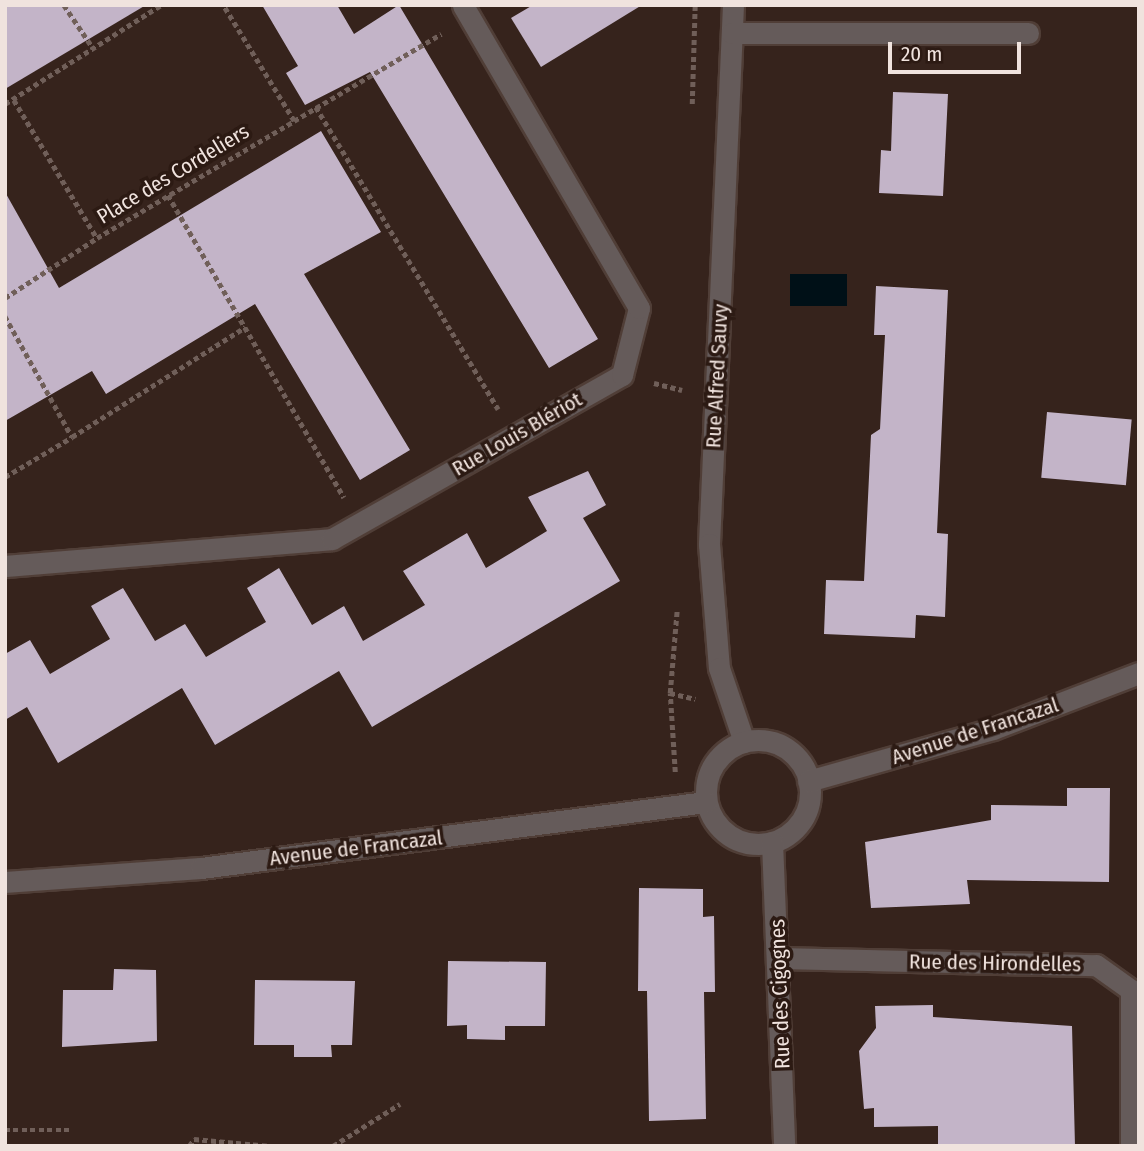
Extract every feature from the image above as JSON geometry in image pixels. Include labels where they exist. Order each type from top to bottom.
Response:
[{"type":"street","name":"Rue Alfred Sauvy","points":[[733,5],[709,544],[719,667],[744,742]]},
{"type":"street","name":"Rue Louis Blériot","points":[[5,566],[332,539],[622,374],[639,308],[466,11]]},
{"type":"street","points":[[732,33],[1028,33]]},
{"type":"street","name":"Avenue de Francazal","points":[[808,781],[993,729],[1139,673]]},
{"type":"street","points":[[768,741],[790,751],[808,781],[804,815],[772,842],[731,836],[706,802],[717,760],[744,742],[768,741]]},
{"type":"street","name":"Avenue de Francazal","points":[[5,882],[201,868],[706,802]]},
{"type":"street","name":"Rue des Cigognes","points":[[772,842],[779,958],[784,1146]]},
{"type":"street","name":"Rue des Hirondelles","points":[[779,958],[1096,964],[1131,990],[1131,1146]]},
{"type":"path","points":[[64,5],[93,48]]},
{"type":"path","points":[[5,104],[161,5]]},
{"type":"path","points":[[223,5],[293,121]]},
{"type":"path","name":"Place des Cordeliers","points":[[14,100],[97,238],[316,107],[466,11]]},
{"type":"path","points":[[316,107],[504,419]]},
{"type":"path","points":[[168,195],[360,523]]},
{"type":"path","points":[[5,298],[97,238]]},
{"type":"path","points":[[5,316],[72,437]]},
{"type":"path","points":[[5,477],[245,327]]},
{"type":"path","points":[[676,664],[670,693],[677,807]]},
{"type":"path","points":[[333,1146],[400,1104]]},
{"type":"path","points":[[5,1130],[70,1130]]},
{"type":"path","points":[[189,1146],[194,1139],[271,1146]]},
{"type":"shaded area","points":[[790,274],[847,274],[847,306],[790,306]]},
{"type":"building","points":[[5,5],[146,5],[5,89]]},
{"type":"building","points":[[262,5],[337,5],[354,34],[399,5],[598,339],[549,368],[370,72],[305,105],[286,73],[298,66]]},
{"type":"building","points":[[533,5],[642,5],[541,67],[511,18]]},
{"type":"building","points":[[893,92],[948,94],[943,196],[879,193],[881,150],[891,151]]},
{"type":"building","points":[[321,131],[381,232],[304,274],[410,450],[360,480],[255,304],[106,394],[92,371],[5,421],[5,192],[59,288]]},
{"type":"building","points":[[876,286],[948,290],[937,533],[948,534],[945,617],[916,615],[915,638],[824,634],[826,580],[864,581],[871,435],[880,429],[885,335],[874,335]]},
{"type":"building","points":[[1047,412],[1132,419],[1126,485],[1041,478]]},
{"type":"building","points":[[588,471],[606,505],[583,518],[620,581],[372,727],[339,671],[215,745],[182,688],[58,763],[27,707],[5,720],[5,654],[30,640],[50,674],[110,639],[91,606],[123,588],[155,641],[185,624],[206,657],[266,622],[247,588],[279,568],[312,625],[344,606],[363,641],[425,605],[403,571],[467,533],[486,568],[547,531],[528,497]]},
{"type":"building","points":[[1067,788],[1110,788],[1109,882],[967,880],[970,904],[871,908],[865,842],[991,820],[991,805],[1067,806]]},
{"type":"building","points":[[639,888],[703,889],[703,917],[714,916],[715,992],[704,992],[706,1119],[649,1121],[647,991],[638,991]]},
{"type":"building","points":[[448,961],[546,962],[545,1026],[505,1026],[505,1040],[467,1039],[467,1025],[447,1026]]},
{"type":"building","points":[[114,969],[156,970],[157,1041],[62,1047],[63,990],[113,990]]},
{"type":"building","points":[[255,980],[355,981],[352,1045],[331,1045],[332,1057],[294,1057],[294,1045],[254,1045]]},
{"type":"building","points":[[933,1005],[933,1017],[1072,1026],[1075,1146],[938,1146],[938,1126],[874,1127],[874,1108],[864,1109],[859,1051],[876,1028],[875,1006]]}]
